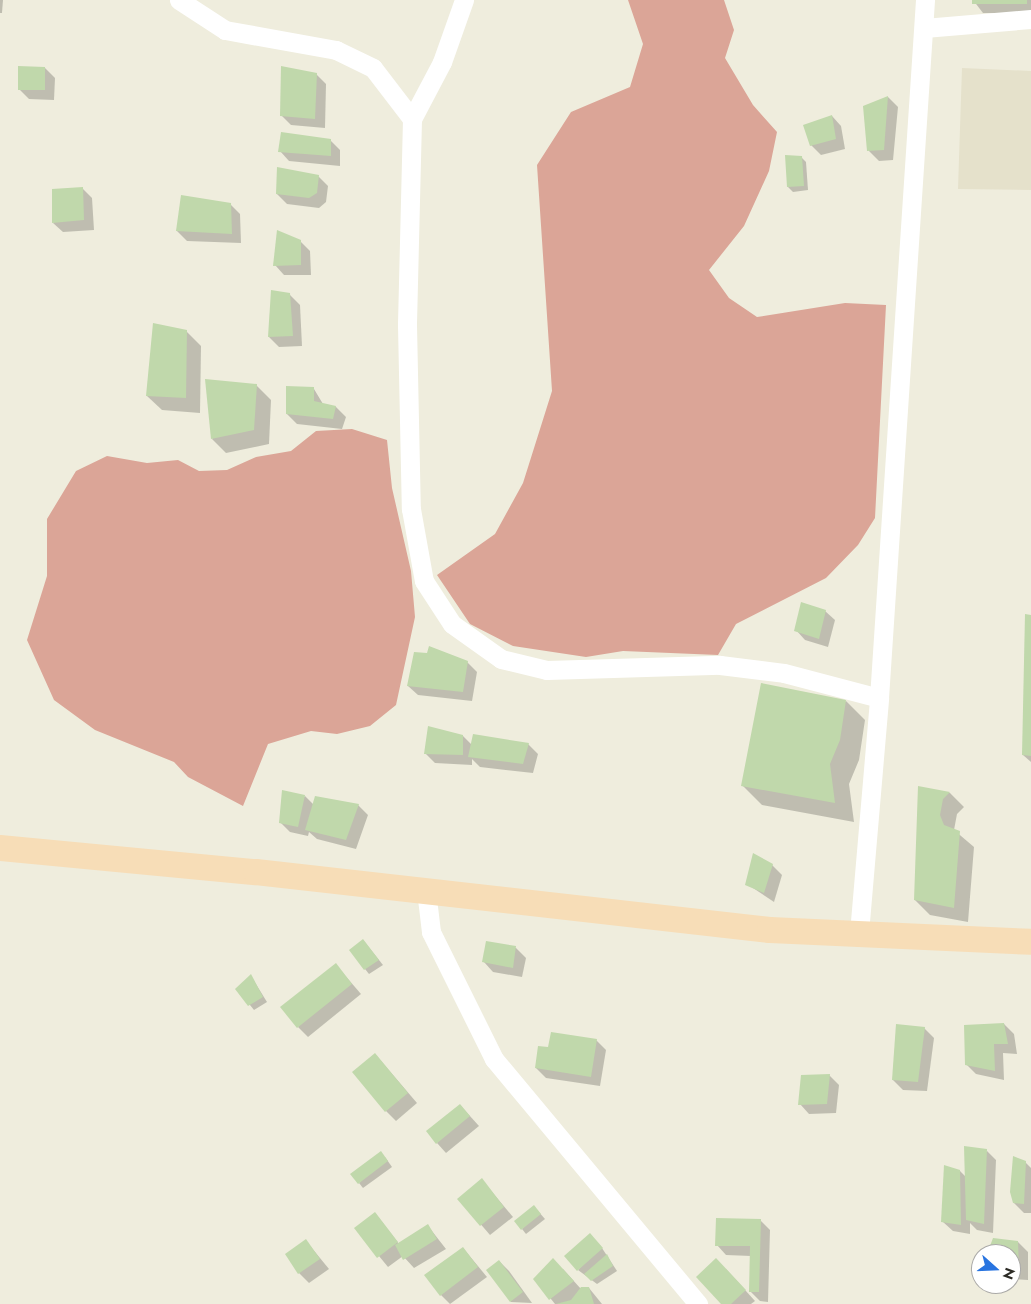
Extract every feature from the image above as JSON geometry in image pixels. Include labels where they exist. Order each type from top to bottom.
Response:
[{"type":"main road","points":[[0,848],[426,890],[770,930],[1031,942]]},
{"type":"street","points":[[179,0],[225,30],[336,50],[374,68],[412,119]]},
{"type":"street","points":[[464,0],[442,62],[412,119],[407,326],[411,509],[424,582],[452,624],[501,659],[547,670],[720,666],[784,672],[879,698]]},
{"type":"street","points":[[859,933],[879,698],[925,0]]},
{"type":"street","points":[[924,28],[1031,20]]},
{"type":"street","points":[[426,890],[431,932],[494,1060],[698,1304]]},
{"type":"shaded area","points":[[628,0],[724,0],[734,30],[725,58],[753,105],[777,132],[769,171],[744,226],[709,270],[729,298],[757,317],[845,303],[886,305],[875,518],[858,545],[826,578],[736,624],[718,655],[623,651],[586,657],[513,646],[470,624],[437,575],[495,534],[523,483],[552,391],[537,165],[571,112],[630,87],[643,44]]},
{"type":"shaded area","points":[[962,68],[1031,71],[1031,190],[958,189]]},
{"type":"shaded area","points":[[352,429],[387,440],[392,488],[411,571],[415,617],[396,705],[370,726],[337,734],[311,731],[268,744],[243,806],[188,777],[174,762],[95,730],[54,700],[27,640],[47,576],[47,519],[76,471],[107,456],[147,463],[178,460],[199,471],[227,470],[256,457],[291,451],[316,431]]},
{"type":"building","points":[[972,0],[1027,0],[1027,4],[972,4]]},
{"type":"building","points":[[18,66],[45,67],[45,90],[18,90]]},
{"type":"building","points":[[281,66],[317,73],[315,119],[280,116]]},
{"type":"building","points":[[888,96],[884,150],[867,151],[863,106]]},
{"type":"building","points":[[832,115],[836,139],[810,146],[803,125]]},
{"type":"building","points":[[281,132],[331,139],[331,156],[278,152]]},
{"type":"building","points":[[785,155],[802,156],[804,186],[787,187]]},
{"type":"building","points":[[277,167],[319,175],[317,193],[309,198],[276,194]]},
{"type":"building","points":[[83,187],[84,220],[52,223],[52,189]]},
{"type":"building","points":[[181,195],[231,203],[232,234],[176,231]]},
{"type":"building","points":[[277,230],[301,240],[301,265],[273,266]]},
{"type":"building","points":[[271,290],[290,293],[293,336],[268,337]]},
{"type":"building","points":[[153,323],[187,330],[186,398],[146,396]]},
{"type":"building","points":[[205,379],[257,384],[254,430],[211,439]]},
{"type":"building","points":[[286,386],[314,387],[314,401],[336,406],[333,419],[286,414]]},
{"type":"building","points":[[801,602],[826,610],[819,639],[794,631]]},
{"type":"building","points":[[1025,614],[1031,615],[1031,756],[1022,755]]},
{"type":"building","points":[[429,646],[468,661],[463,692],[407,686],[414,652],[427,653]]},
{"type":"building","points":[[761,683],[846,700],[840,740],[830,764],[835,803],[741,786]]},
{"type":"building","points":[[428,726],[463,735],[463,755],[424,754]]},
{"type":"building","points":[[473,734],[529,743],[523,764],[468,757]]},
{"type":"building","points":[[918,786],[950,792],[943,799],[940,815],[944,825],[960,831],[954,908],[914,900]]},
{"type":"building","points":[[282,790],[305,795],[298,827],[279,823]]},
{"type":"building","points":[[315,796],[359,804],[346,840],[305,830]]},
{"type":"building","points":[[753,853],[773,864],[764,893],[745,885]]},
{"type":"building","points":[[363,939],[379,960],[364,970],[349,950]]},
{"type":"building","points":[[486,941],[516,946],[513,968],[482,962]]},
{"type":"building","points":[[336,963],[352,984],[297,1028],[280,1007]]},
{"type":"building","points":[[251,974],[263,997],[248,1006],[235,989]]},
{"type":"building","points":[[1004,1023],[1008,1044],[994,1044],[995,1071],[965,1065],[964,1025]]},
{"type":"building","points":[[896,1024],[925,1027],[918,1082],[892,1080]]},
{"type":"building","points":[[551,1032],[597,1039],[591,1077],[535,1068],[538,1046],[548,1047]]},
{"type":"building","points":[[375,1053],[408,1093],[385,1112],[352,1072]]},
{"type":"building","points":[[830,1074],[827,1104],[798,1105],[801,1075]]},
{"type":"building","points":[[460,1104],[470,1116],[436,1144],[426,1131]]},
{"type":"building","points":[[964,1146],[987,1149],[984,1224],[966,1220]]},
{"type":"building","points":[[381,1151],[388,1161],[358,1184],[350,1174]]},
{"type":"building","points":[[1013,1156],[1026,1161],[1024,1204],[1013,1203],[1010,1192]]},
{"type":"building","points":[[944,1165],[960,1170],[961,1225],[941,1222]]},
{"type":"building","points":[[482,1178],[504,1207],[480,1226],[457,1199]]},
{"type":"building","points":[[534,1205],[541,1214],[521,1230],[514,1221]]},
{"type":"building","points":[[375,1212],[398,1242],[377,1258],[354,1228]]},
{"type":"building","points":[[716,1218],[761,1219],[759,1292],[749,1292],[750,1246],[715,1246]]},
{"type":"building","points":[[428,1224],[437,1239],[403,1260],[395,1245]]},
{"type":"building","points":[[590,1233],[603,1248],[577,1271],[564,1256]]},
{"type":"building","points":[[993,1238],[1018,1241],[1018,1244],[991,1244]]},
{"type":"building","points":[[306,1239],[320,1259],[298,1274],[285,1254]]},
{"type":"building","points":[[463,1247],[478,1267],[440,1296],[424,1275]]},
{"type":"building","points":[[607,1254],[613,1266],[591,1281],[584,1274]]},
{"type":"building","points":[[553,1258],[574,1281],[549,1300],[533,1279]]},
{"type":"building","points":[[716,1258],[746,1290],[731,1304],[721,1304],[696,1277]]},
{"type":"building","points":[[499,1260],[523,1292],[510,1302],[486,1270]]},
{"type":"building","points":[[581,1287],[589,1287],[594,1304],[556,1304],[571,1300]]}]
